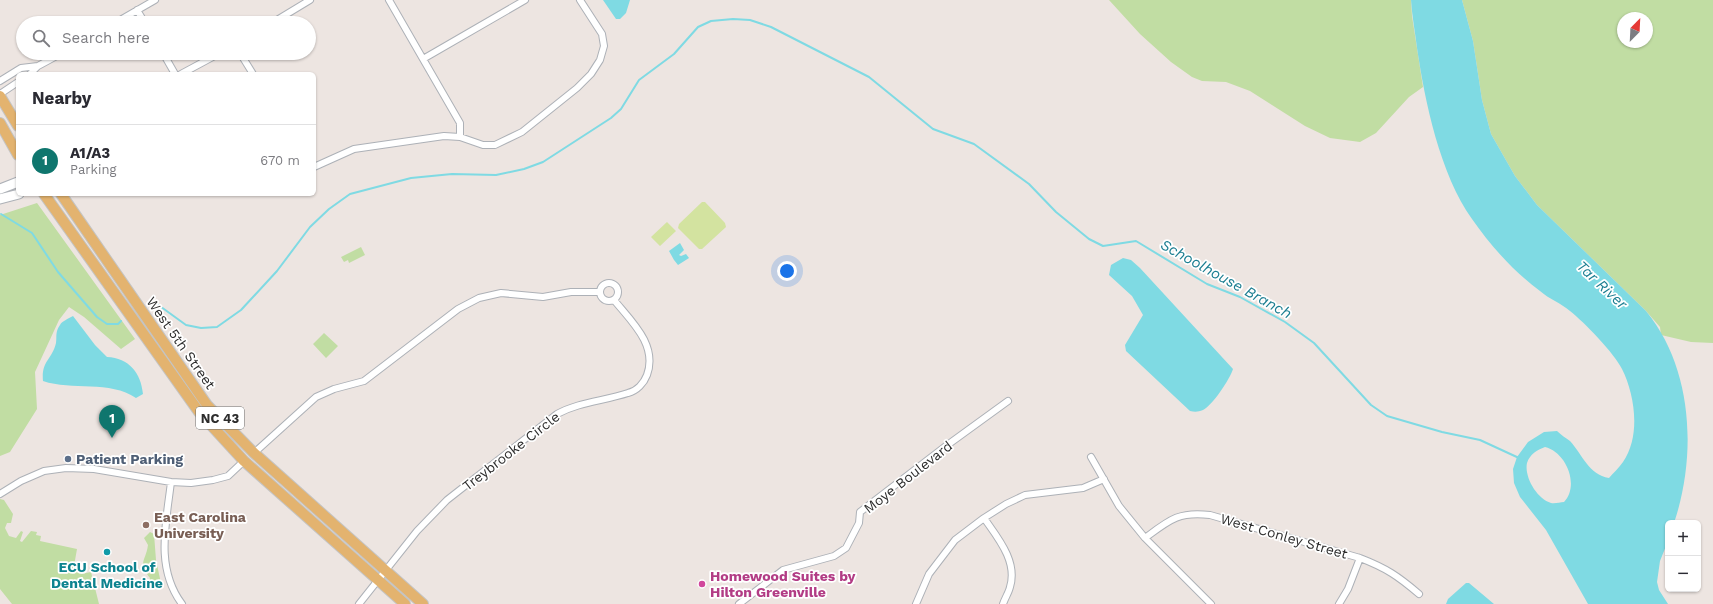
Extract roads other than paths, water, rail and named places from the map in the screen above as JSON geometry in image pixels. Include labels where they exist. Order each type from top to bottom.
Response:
[{"type":"main road","points":[[0,95],[16,123]]},
{"type":"main road","points":[[0,123],[16,151]]},
{"type":"main road","points":[[0,189],[16,183]]},
{"type":"main road","points":[[0,199],[16,195]]},
{"type":"main road","name":"West 5th Street","points":[[45,196],[200,412],[244,461],[405,604]]},
{"type":"main road","name":"West 5th Street","points":[[62,196],[207,405],[254,453],[423,604]]},
{"type":"street","points":[[127,16],[155,0]]},
{"type":"street","points":[[284,16],[310,0]]},
{"type":"street","points":[[389,0],[460,123],[460,137]]},
{"type":"street","points":[[423,60],[524,0]]},
{"type":"street","points":[[316,166],[354,149],[444,136],[460,137],[483,145],[495,145],[522,132],[577,88],[591,74],[600,60],[604,46],[602,34],[580,0]]},
{"type":"street","points":[[137,10],[141,16]]},
{"type":"street","points":[[32,72],[38,66],[49,60]]},
{"type":"street","points":[[166,60],[174,72]]},
{"type":"street","points":[[185,72],[207,60]]},
{"type":"street","points":[[244,60],[252,72]]},
{"type":"street","points":[[0,81],[22,68],[38,66]]},
{"type":"street","points":[[0,95],[16,83]]},
{"type":"street","name":"Treybrooke Circle","points":[[600,292],[604,284],[610,283],[615,285],[618,292],[614,300]]},
{"type":"street","name":"Treybrooke Circle","points":[[254,453],[316,397],[334,389],[364,381],[458,309],[479,298],[501,293],[543,297],[571,292],[600,292]]},
{"type":"street","name":"Treybrooke Circle","points":[[600,292],[606,301],[614,300]]},
{"type":"street","name":"Treybrooke Circle","points":[[359,604],[384,570],[447,500],[557,414],[569,407],[630,393],[642,383],[650,364],[648,347],[614,300]]},
{"type":"street","name":"Moye Boulevard","points":[[740,604],[782,570],[834,556],[846,548],[859,523],[860,512],[1008,401]]},
{"type":"street","points":[[1091,456],[1119,506],[1145,538],[1211,604]]},
{"type":"street","points":[[0,494],[21,481],[44,471],[66,468],[94,469],[171,482],[191,483],[228,476],[244,461]]},
{"type":"street","points":[[916,604],[929,574],[955,540],[984,518],[1006,504],[1026,495],[1083,488],[1104,479]]},
{"type":"street","points":[[171,482],[163,547],[166,569],[173,592],[182,604]]},
{"type":"street","name":"West Conley Street","points":[[1145,538],[1170,519],[1192,513],[1210,515],[1383,566],[1396,574],[1419,594]]},
{"type":"street","points":[[984,518],[1003,546],[1010,562],[1011,585],[1003,604]]},
{"type":"street","points":[[1339,604],[1348,589],[1360,558]]},
{"type":"water","points":[[603,0],[630,0],[626,13],[620,19],[616,19]]},
{"type":"water","name":"Tar River","points":[[1411,0],[1462,0],[1473,41],[1482,100],[1491,134],[1515,176],[1537,205],[1646,311],[1662,334],[1682,385],[1688,441],[1686,469],[1675,520],[1665,520],[1665,548],[1660,561],[1657,582],[1659,590],[1668,604],[1588,604],[1546,530],[1520,497],[1514,483],[1513,469],[1517,457],[1528,442],[1544,432],[1557,431],[1570,441],[1586,463],[1596,473],[1609,478],[1620,466],[1629,452],[1634,428],[1633,403],[1627,379],[1622,369],[1599,338],[1570,311],[1530,284],[1512,267],[1487,239],[1461,201],[1451,181],[1429,114],[1417,48]],"holes":[[[1545,447],[1553,450],[1559,455],[1568,470],[1571,478],[1571,487],[1569,495],[1564,502],[1551,503],[1546,501],[1536,492],[1528,475],[1527,463],[1534,453]]]},
{"type":"water","points":[[680,243],[684,250],[679,255],[681,256],[686,254],[689,258],[678,265],[669,251]]},
{"type":"water","points":[[1123,258],[1131,260],[1140,268],[1233,369],[1220,392],[1207,408],[1196,412],[1190,411],[1126,351],[1125,345],[1143,315],[1132,296],[1109,275],[1111,265]]},
{"type":"water","points":[[73,316],[95,345],[107,357],[122,360],[137,373],[142,386],[143,394],[136,398],[115,389],[54,384],[43,381],[45,365],[56,343],[58,327],[62,322]]},
{"type":"water","points":[[1466,583],[1469,583],[1494,604],[1446,604],[1448,599]]},
{"type":"waterway","name":"Schoolhouse Branch","points":[[149,305],[157,304],[186,325],[201,328],[217,327],[241,310],[277,271],[310,227],[329,209],[350,194],[411,178],[452,174],[496,175],[524,169],[543,162],[611,118],[621,109],[639,80],[674,54],[698,27],[711,21],[733,19],[750,20],[771,27],[869,77],[933,129],[974,144],[1029,184],[1056,212],[1089,239],[1103,246],[1136,241],[1207,284],[1240,297],[1285,322],[1314,343],[1371,405],[1387,416],[1442,432],[1480,440],[1519,458]]},
{"type":"waterway","name":"Schoolhouse Branch","points":[[1,214],[32,233],[58,272],[97,317],[107,324],[118,324],[121,321]]},
{"type":"place","name":"A1/A3","points":[[112,438]]},
{"type":"place","name":"Patient Parking","points":[[68,459]]},
{"type":"place","name":"East Carolina University","points":[[146,525]]},
{"type":"place","name":"ECU School of Dental Medicine","points":[[107,552]]},
{"type":"place","name":"Homewood Suites by Hilton Greenville","points":[[702,584]]}]
